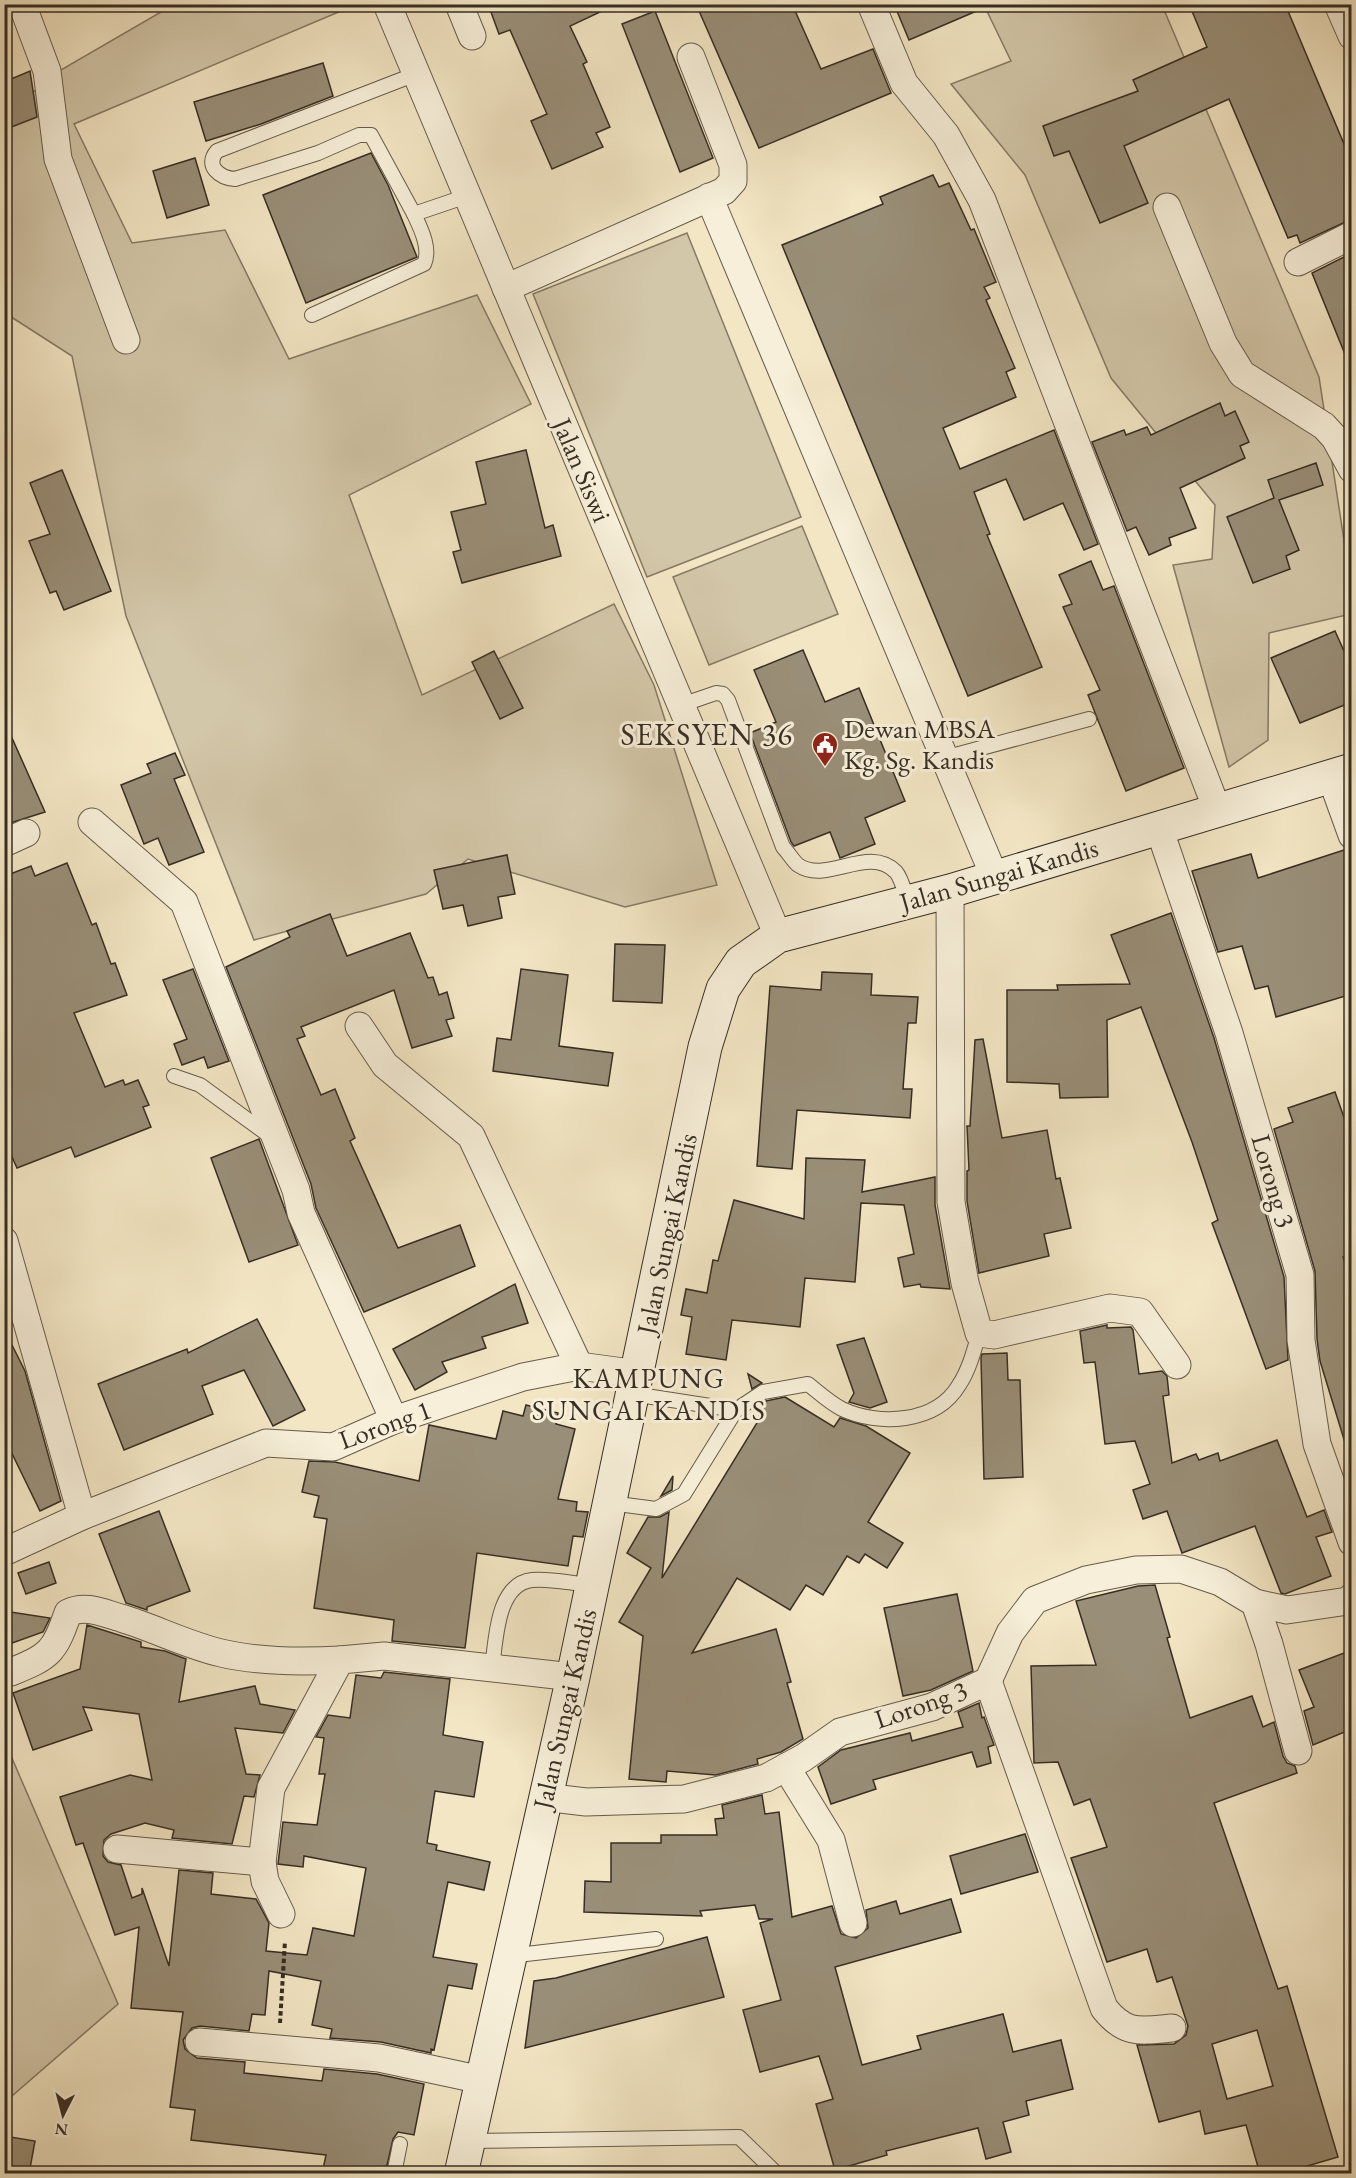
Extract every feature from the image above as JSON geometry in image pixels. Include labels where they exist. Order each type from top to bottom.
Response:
[{"type":"street","points":[[22,4],[48,71],[58,159],[126,340]]},
{"type":"street","name":"Jalan Siswi","points":[[387,4],[778,936]]},
{"type":"street","points":[[459,4],[472,36]]},
{"type":"street","points":[[871,4],[904,83],[946,135],[982,200],[1218,812]]},
{"type":"street","points":[[1338,4],[1352,36]]},
{"type":"street","points":[[506,288],[724,191],[733,181],[733,165],[691,57]]},
{"type":"street","points":[[709,198],[995,878]]},
{"type":"street","points":[[1167,207],[1223,343],[1242,374],[1324,426],[1335,438],[1352,469]]},
{"type":"street","points":[[1298,262],[1352,235]]},
{"type":"street","points":[[1341,773],[1352,836]]},
{"type":"street","name":"Jalan Sungai Kandis","points":[[461,2174],[544,1797],[573,1677],[711,1027],[723,989],[741,962],[778,936],[995,878],[1341,773]]},
{"type":"street","points":[[92,822],[184,902],[296,1190],[301,1213],[394,1420]]},
{"type":"street","name":"Lorong 3","points":[[1159,828],[1229,1034],[1300,1275],[1301,1340],[1317,1444],[1352,1542]]},
{"type":"street","points":[[950,891],[951,1202],[965,1283],[979,1333],[994,1335],[1110,1308],[1140,1312],[1177,1365]]},
{"type":"street","points":[[358,1026],[385,1065],[471,1136],[579,1366]]},
{"type":"street","points":[[4,1241],[82,1516]]},
{"type":"street","name":"Lorong 1","points":[[4,1552],[82,1516],[266,1443],[333,1447],[394,1420],[523,1377],[579,1366],[636,1384]]},
{"type":"street","name":"Lorong 3","points":[[544,1797],[586,1802],[684,1799],[766,1778],[803,1758],[840,1732],[932,1707],[988,1681],[1011,1633],[1035,1600],[1086,1580],[1136,1570],[1181,1569],[1220,1582],[1255,1602],[1287,1610],[1348,1601],[1352,1597]]},
{"type":"street","points":[[1255,1602],[1269,1644],[1298,1751]]},
{"type":"street","points":[[11,1672],[43,1659],[58,1642],[68,1613],[76,1609],[92,1610],[150,1627],[220,1653],[267,1660],[340,1660],[384,1656],[573,1677]]},
{"type":"street","points":[[281,1914],[265,1881],[262,1862],[271,1788],[340,1660]]},
{"type":"street","points":[[988,1681],[1104,2008],[1116,2024],[1141,2031],[1172,2028]]},
{"type":"street","points":[[786,1767],[831,1840],[853,1923]]},
{"type":"street","points":[[117,1849],[262,1862]]},
{"type":"street","points":[[199,2042],[279,2051],[379,2058],[482,2080]]},
{"type":"lane","points":[[312,315],[424,264],[427,252],[422,230],[371,135],[359,135],[296,161],[235,179],[222,176],[214,170],[212,162],[217,151],[416,74]]},
{"type":"lane","points":[[414,214],[467,196]]},
{"type":"lane","points":[[681,705],[716,693],[723,694],[728,699],[783,847],[798,865],[813,870],[867,862],[882,864],[897,873],[908,902]]},
{"type":"lane","points":[[944,758],[1089,719]]},
{"type":"lane","points":[[174,1076],[200,1085],[276,1141]]},
{"type":"lane","points":[[610,1503],[656,1509],[684,1494],[736,1410],[763,1392],[808,1384],[841,1409],[884,1421],[915,1416],[944,1402],[959,1387],[979,1333]]},
{"type":"lane","points":[[636,1384],[736,1410]]},
{"type":"lane","points":[[492,1668],[500,1616],[506,1597],[515,1588],[530,1580],[592,1586]]},
{"type":"lane","points":[[509,1956],[656,1939]]},
{"type":"lane","points":[[468,2141],[739,2137],[777,2174]]},
{"type":"lane","points":[[394,2174],[400,2144]]},
{"type":"path","points":[[279,2051],[286,1948],[281,1914]]},
{"type":"shaded area","points":[[173,5],[347,5],[348,8],[74,124],[132,243],[225,230],[289,359],[477,295],[531,404],[349,495],[422,695],[614,604],[654,685],[717,885],[625,907],[468,859],[426,894],[254,940],[126,616],[72,356],[5,313],[4,16],[7,75],[28,96],[59,71]]},
{"type":"shaded area","points":[[984,5],[1162,5],[1319,377],[1351,586],[1351,614],[1269,633],[1268,740],[1229,767],[1173,565],[1212,559],[1215,505],[1111,378],[1025,175],[951,84],[1011,61]]},
{"type":"shaded area","points":[[687,233],[801,517],[647,577],[533,294]]},
{"type":"shaded area","points":[[802,526],[838,614],[709,665],[673,577]]},
{"type":"shaded area","points":[[5,1742],[118,2004],[4,2102]]},
{"type":"building","points":[[488,4],[617,4],[570,26],[587,62],[583,64],[610,127],[596,133],[603,147],[552,169],[531,121],[547,114],[510,30],[499,34]]},
{"type":"building","points":[[696,4],[792,4],[821,69],[873,49],[891,93],[759,148]]},
{"type":"building","points":[[894,4],[993,4],[909,40]]},
{"type":"building","points":[[1189,4],[1285,4],[1352,163],[1352,219],[1300,243],[1297,235],[1288,238],[1229,99],[1124,146],[1148,203],[1100,223],[1069,151],[1054,156],[1043,126],[1138,91],[1133,80],[1207,47]]},
{"type":"building","points":[[655,11],[713,158],[680,172],[622,24]]},
{"type":"building","points":[[323,63],[333,96],[261,124],[206,141],[194,102]]},
{"type":"building","points":[[30,71],[37,117],[4,130],[4,82]]},
{"type":"building","points":[[371,153],[388,185],[417,257],[306,303],[263,195]]},
{"type":"building","points":[[195,158],[209,205],[167,218],[153,171]]},
{"type":"building","points":[[933,175],[939,187],[949,183],[971,230],[974,229],[996,282],[984,287],[990,298],[986,300],[1015,368],[1006,372],[1016,397],[943,428],[960,469],[1054,430],[1098,544],[1084,550],[1063,503],[1024,520],[1006,479],[974,492],[990,534],[987,535],[1042,667],[968,696],[782,245],[883,204],[880,197]]},
{"type":"building","points":[[1352,253],[1352,369],[1351,369],[1312,273]]},
{"type":"building","points":[[1220,403],[1225,416],[1235,411],[1249,442],[1240,446],[1245,458],[1180,488],[1196,528],[1169,538],[1171,545],[1149,555],[1136,527],[1127,531],[1092,442],[1124,430],[1126,435],[1147,427],[1151,435]]},
{"type":"building","points":[[526,450],[545,528],[553,525],[561,556],[462,583],[453,552],[461,550],[451,512],[486,504],[476,462]]},
{"type":"building","points":[[1316,463],[1323,485],[1279,500],[1299,550],[1286,556],[1290,569],[1253,583],[1227,517],[1274,498],[1268,480]]},
{"type":"building","points":[[62,470],[111,591],[64,610],[56,591],[50,593],[29,541],[50,534],[30,483]]},
{"type":"building","points":[[1091,561],[1103,590],[1114,586],[1184,768],[1126,791],[1088,695],[1100,690],[1063,607],[1072,604],[1059,575]]},
{"type":"building","points":[[1335,631],[1352,669],[1352,702],[1300,723],[1271,658]]},
{"type":"building","name":"Dewan MBSA Kg. Sg. Kandis","points":[[803,650],[825,702],[859,688],[905,801],[865,818],[875,844],[840,858],[830,832],[794,846],[791,842],[750,733],[776,722],[754,670]]},
{"type":"building","points":[[494,651],[523,708],[500,719],[472,662]]},
{"type":"building","points":[[4,720],[45,812],[4,825]]},
{"type":"building","points":[[175,753],[185,775],[174,779],[204,852],[169,865],[158,838],[144,844],[121,785],[151,773],[147,764]]},
{"type":"building","points":[[1347,849],[1352,850],[1352,994],[1276,1017],[1268,986],[1255,989],[1242,946],[1218,952],[1192,871],[1251,854],[1258,878]]},
{"type":"building","points":[[507,855],[515,894],[498,897],[502,918],[468,926],[463,905],[443,909],[434,870]]},
{"type":"building","points":[[67,863],[92,925],[96,923],[111,964],[115,963],[127,995],[74,1013],[105,1087],[123,1080],[125,1085],[138,1080],[149,1105],[143,1107],[151,1127],[75,1157],[71,1147],[17,1168],[4,1139],[5,876],[31,866],[35,876]]},
{"type":"building","points":[[1171,913],[1214,1038],[1284,1277],[1288,1360],[1266,1369],[1212,1223],[1218,1220],[1192,1142],[1141,1007],[1107,1020],[1108,1097],[1060,1098],[1059,1084],[1007,1082],[1007,990],[1058,990],[1057,985],[1130,984],[1111,935]]},
{"type":"building","points":[[330,914],[347,956],[410,933],[428,978],[433,977],[439,995],[447,992],[454,1018],[446,1020],[452,1036],[412,1048],[394,990],[301,1027],[305,1036],[297,1039],[321,1095],[335,1089],[355,1138],[350,1141],[398,1248],[460,1225],[475,1266],[364,1312],[316,1208],[311,1184],[226,967],[290,937],[287,931]]},
{"type":"building","points":[[615,944],[665,945],[662,1003],[613,1001]]},
{"type":"building","points":[[193,969],[229,1061],[208,1068],[204,1057],[182,1065],[174,1044],[187,1039],[163,980]]},
{"type":"building","points":[[521,969],[568,975],[559,1046],[613,1053],[608,1086],[493,1071],[497,1038],[511,1040]]},
{"type":"building","points":[[822,972],[872,974],[871,995],[918,997],[916,1023],[908,1023],[903,1089],[912,1089],[910,1118],[797,1110],[792,1169],[757,1166],[770,986],[821,990]]},
{"type":"building","points":[[983,1039],[1002,1138],[1047,1130],[1056,1179],[1060,1178],[1071,1228],[1044,1234],[1049,1256],[979,1273],[967,1201],[967,1171],[969,1170],[967,1126],[970,1126],[975,1040]]},
{"type":"building","points":[[1335,1092],[1352,1140],[1352,1254],[1343,1257],[1352,1285],[1352,1445],[1346,1446],[1320,1361],[1315,1271],[1274,1129],[1293,1122],[1288,1108]]},
{"type":"building","points":[[259,1139],[298,1245],[249,1262],[211,1158]]},
{"type":"building","points":[[806,1158],[865,1160],[862,1192],[935,1177],[935,1205],[950,1289],[921,1287],[920,1284],[904,1287],[898,1258],[914,1254],[904,1205],[861,1203],[855,1282],[805,1278],[800,1327],[732,1320],[726,1360],[686,1354],[692,1317],[681,1315],[686,1289],[707,1293],[713,1260],[718,1261],[734,1200],[804,1219]]},
{"type":"building","points":[[515,1284],[528,1323],[482,1337],[486,1348],[442,1362],[447,1372],[415,1390],[393,1349]]},
{"type":"building","points":[[257,1319],[305,1410],[273,1426],[244,1370],[202,1386],[213,1414],[124,1450],[98,1384],[187,1349],[188,1353]]},
{"type":"building","points":[[1107,1325],[1107,1328],[1131,1327],[1133,1330],[1139,1374],[1162,1371],[1167,1376],[1169,1395],[1163,1396],[1172,1463],[1196,1454],[1199,1460],[1218,1453],[1220,1461],[1277,1440],[1307,1517],[1324,1510],[1332,1532],[1316,1537],[1331,1576],[1285,1594],[1281,1593],[1255,1526],[1182,1553],[1167,1511],[1143,1519],[1133,1490],[1150,1484],[1135,1441],[1105,1444],[1095,1362],[1084,1363],[1080,1331]]},
{"type":"building","points":[[4,1329],[25,1371],[61,1501],[40,1511],[4,1437]]},
{"type":"building","points":[[864,1338],[887,1402],[870,1408],[849,1402],[854,1393],[837,1345]]},
{"type":"building","points":[[1007,1353],[1008,1380],[1020,1380],[1023,1477],[984,1479],[981,1358],[982,1354]]},
{"type":"building","points":[[748,1374],[762,1383],[752,1389]]},
{"type":"building","points":[[785,1397],[834,1427],[840,1418],[866,1426],[910,1453],[868,1522],[903,1543],[887,1568],[865,1554],[859,1563],[847,1556],[823,1595],[806,1585],[790,1610],[737,1578],[692,1653],[776,1629],[791,1682],[787,1683],[803,1739],[781,1752],[757,1759],[758,1764],[716,1775],[667,1771],[666,1782],[629,1779],[643,1636],[619,1622],[651,1568],[627,1553],[648,1517],[660,1517],[669,1512],[662,1578],[760,1418],[757,1407],[766,1401]]},
{"type":"building","points":[[526,1405],[558,1413],[556,1424],[575,1429],[558,1499],[577,1502],[576,1511],[588,1512],[583,1537],[573,1536],[568,1566],[477,1553],[465,1648],[392,1641],[394,1620],[314,1608],[327,1519],[314,1517],[319,1496],[302,1492],[309,1461],[335,1462],[419,1481],[429,1425],[496,1439],[503,1411],[523,1416]]},
{"type":"building","points":[[673,1476],[672,1490],[661,1496]]},
{"type":"building","points":[[159,1511],[190,1591],[147,1607],[147,1610],[126,1603],[99,1534]]},
{"type":"building","points":[[49,1562],[56,1583],[26,1594],[18,1573]]},
{"type":"building","points":[[1155,1585],[1170,1637],[1167,1638],[1190,1718],[1252,1696],[1263,1727],[1274,1722],[1283,1756],[1287,1763],[1295,1766],[1297,1773],[1214,1803],[1278,1989],[1287,1986],[1338,2157],[1280,2174],[1260,2174],[1246,2125],[1205,2134],[1200,2111],[1159,2122],[1137,2045],[1174,2044],[1186,2035],[1188,2026],[1172,1977],[1157,1982],[1147,1949],[1107,1962],[1071,1858],[1107,1847],[1090,1799],[1074,1805],[1058,1762],[1034,1763],[1031,1666],[1096,1665],[1076,1601],[1138,1586]],"holes":[[[1257,2030],[1273,2086],[1227,2099],[1212,2044]]]},
{"type":"building","points":[[957,1594],[973,1671],[931,1690],[903,1696],[884,1608]]},
{"type":"building","points":[[4,1611],[50,1618],[43,1632],[4,1646]]},
{"type":"building","points":[[87,1625],[141,1642],[141,1647],[165,1651],[186,1659],[179,1702],[255,1686],[260,1704],[295,1710],[283,1733],[235,1728],[246,1774],[260,1775],[254,1797],[244,1796],[232,1844],[172,1838],[174,1830],[145,1823],[111,1834],[104,1840],[103,1856],[108,1862],[121,1865],[132,1898],[142,1894],[142,1888],[169,1966],[179,1870],[213,1873],[211,1894],[256,1899],[269,1923],[266,1951],[307,1955],[313,1928],[354,1936],[366,1868],[304,1856],[303,1867],[278,1864],[283,1822],[317,1825],[325,1774],[319,1774],[324,1738],[316,1737],[328,1715],[350,1718],[356,1675],[381,1678],[384,1672],[450,1679],[443,1735],[483,1742],[474,1797],[435,1791],[427,1843],[437,1845],[436,1850],[490,1862],[484,1890],[448,1882],[433,1957],[477,1964],[472,1989],[448,1985],[434,2050],[431,2049],[431,2053],[381,2042],[330,2038],[332,2029],[312,2025],[321,1981],[269,1971],[265,2015],[252,2014],[249,2031],[200,2026],[192,2028],[183,2040],[185,2049],[197,2058],[245,2062],[244,2073],[322,2081],[324,2069],[377,2074],[424,2084],[414,2135],[398,2132],[393,2139],[385,2174],[322,2174],[326,2155],[191,2140],[195,2110],[170,2107],[183,2012],[131,2008],[139,1927],[115,1935],[83,1843],[76,1845],[60,1797],[130,1775],[152,1780],[139,1714],[83,1707],[92,1730],[33,1750],[13,1693],[80,1669]]},
{"type":"building","points":[[1352,1650],[1352,1729],[1313,1745],[1304,1711],[1314,1707],[1299,1670]]},
{"type":"building","points":[[979,1703],[982,1718],[984,1717],[994,1745],[988,1747],[991,1763],[977,1767],[972,1752],[873,1780],[876,1789],[831,1804],[818,1767],[841,1750],[910,1733],[912,1741],[963,1727],[958,1712]]},
{"type":"building","points":[[762,1795],[765,1814],[779,1812],[792,1917],[832,1906],[841,1934],[856,1938],[868,1928],[866,1910],[896,1901],[900,1914],[951,1899],[961,1932],[835,1967],[862,2065],[921,2049],[917,2036],[1003,2014],[1013,2052],[1061,2040],[1073,2089],[1026,2101],[1029,2115],[1003,2122],[1011,2152],[986,2159],[978,2128],[886,2151],[887,2155],[835,2170],[816,2104],[833,2099],[819,2056],[760,2072],[743,2010],[781,2000],[760,1923],[773,1919],[759,1919],[755,1905],[700,1911],[702,1916],[584,1912],[585,1881],[611,1882],[611,1843],[661,1843],[661,1835],[717,1835],[715,1819],[724,1818],[722,1805]]},
{"type":"building","points":[[1025,1834],[1038,1872],[961,1894],[950,1856]]},
{"type":"building","points":[[707,1937],[724,1997],[525,2048],[534,1981],[556,1978]]},
{"type":"building","points":[[4,2136],[35,2141],[29,2174],[4,2174]]},
{"type":"place","name":"Dewan MBSA Kg. Sg. Kandis","points":[[825,768]]},
{"type":"district","name":"SEKSYEN 36","points":[[707,735]]},
{"type":"district","name":"KAMPUNG SUNGAI KANDIS","points":[[649,1394]]}]
